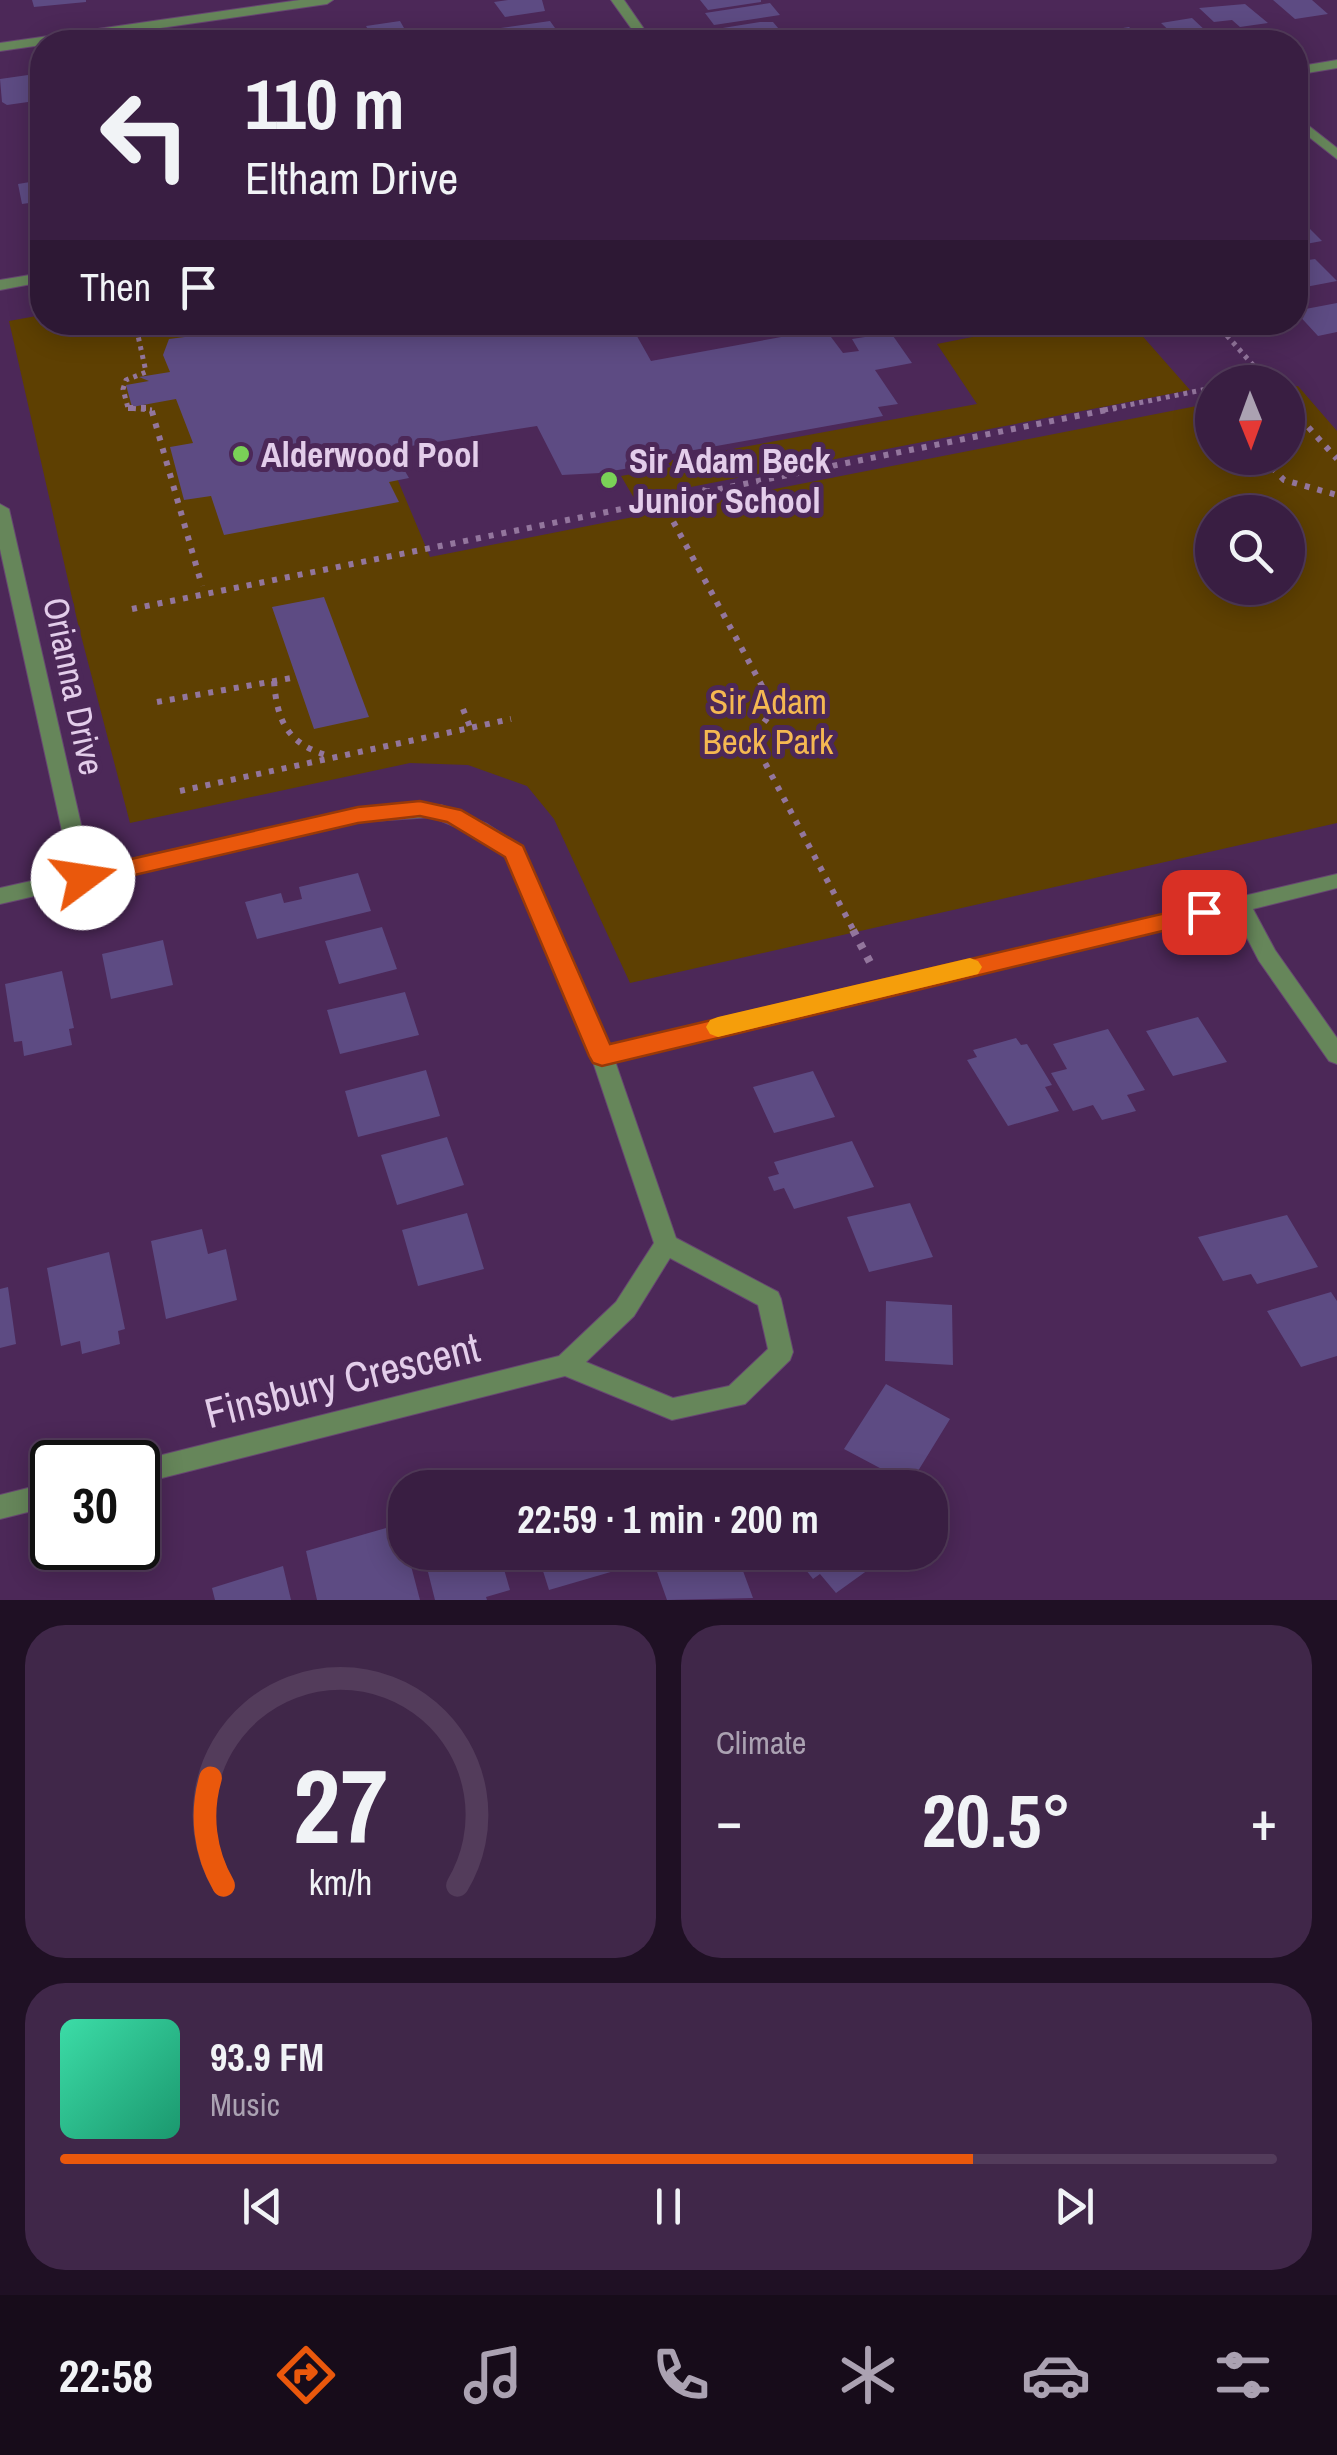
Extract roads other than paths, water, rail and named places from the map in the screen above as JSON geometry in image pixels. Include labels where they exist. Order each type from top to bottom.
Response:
[{"type":"street","points":[[118,30],[327,0]]},
{"type":"street","points":[[617,0],[638,30]]},
{"type":"street","points":[[0,47],[30,43]]},
{"type":"street","points":[[1308,70],[1337,64]]},
{"type":"street","points":[[1308,130],[1337,155]]},
{"type":"street","points":[[0,285],[30,280]]},
{"type":"street","name":"Orianna Drive","points":[[0,509],[83,878]]},
{"type":"street","points":[[0,896],[358,815],[420,808],[453,816],[514,852],[602,1056],[666,1244],[769,1298],[780,1352],[736,1396],[672,1408],[566,1366],[624,1308],[666,1244]]},
{"type":"street","points":[[602,1056],[1337,881]]},
{"type":"street","points":[[1240,904],[1267,954],[1337,1056]]},
{"type":"street","name":"Finsbury Crescent","points":[[160,1468],[566,1366]]},
{"type":"street","points":[[0,1507],[30,1500]]},
{"type":"place","name":"Alderwood Pool","points":[[241,454]]},
{"type":"place","name":"Sir Adam Beck Junior School","points":[[609,480]]},
{"type":"park label","name":"Sir Adam Beck Park","points":[[768,721]]}]
